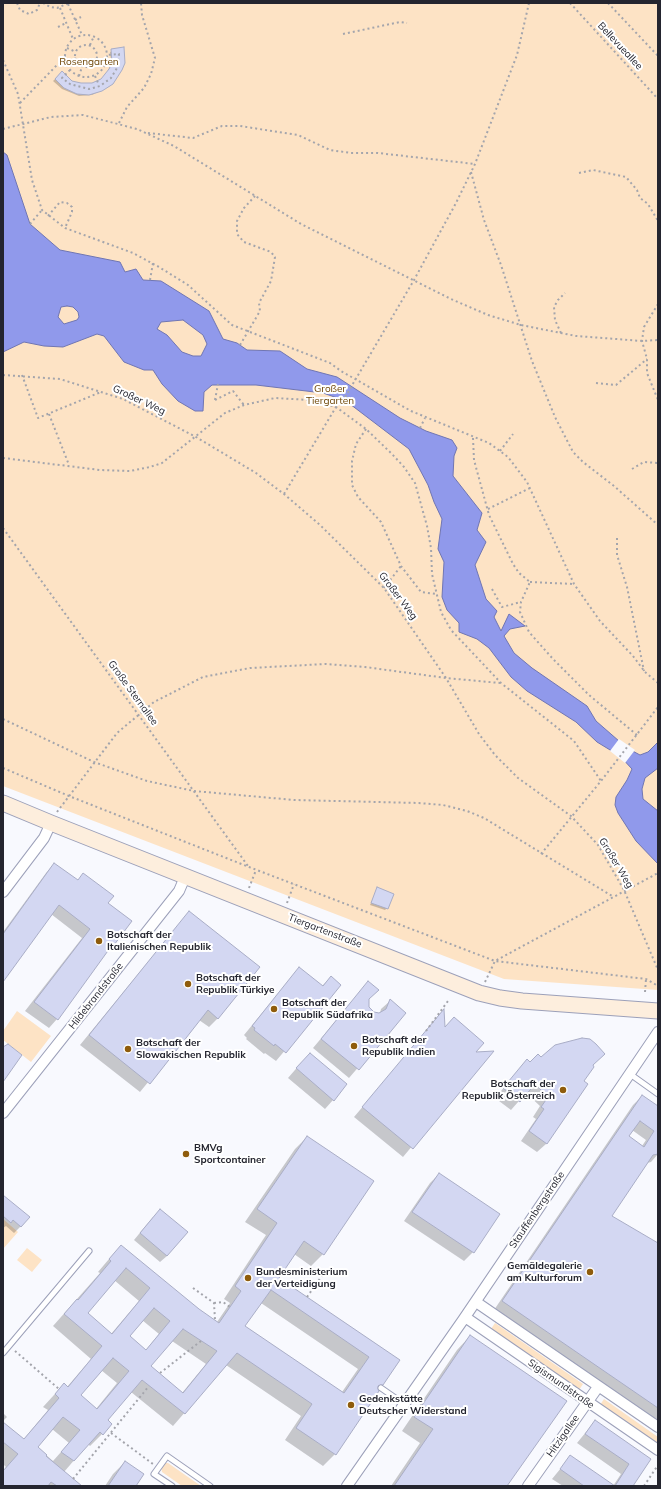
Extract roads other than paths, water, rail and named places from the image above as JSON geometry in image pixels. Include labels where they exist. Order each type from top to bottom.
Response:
[{"type":"main road","name":"Tiergartenstraße","points":[[3,803],[52,820],[185,877],[479,992],[500,998],[522,1001],[658,1011]]},
{"type":"street","points":[[3,892],[44,838],[52,820]]},
{"type":"street","name":"Hildebrandstraße","points":[[3,1113],[179,891],[185,877]]},
{"type":"street","name":"Stauffenbergstraße","points":[[347,1486],[476,1302],[658,1032]]},
{"type":"street","name":"Sigismundstraße","points":[[476,1302],[658,1427]]},
{"type":"street","name":"Sigismundstraße","points":[[465,1317],[658,1450]]},
{"type":"street","name":"Hitzigallee","points":[[528,1486],[598,1387]]},
{"type":"lane","points":[[630,1074],[658,1094]]},
{"type":"lane","points":[[3,1353],[89,1251]]},
{"type":"lane","points":[[381,1388],[404,1404]]},
{"type":"lane","points":[[172,1486],[154,1474],[167,1456],[210,1486]]},
{"type":"water","points":[[3,152],[7,155],[30,224],[60,250],[120,262],[125,272],[136,269],[143,280],[161,281],[209,311],[223,339],[237,343],[247,350],[280,351],[307,369],[337,377],[400,418],[426,431],[452,440],[457,448],[454,456],[453,476],[482,513],[477,530],[486,542],[475,565],[486,599],[497,611],[494,617],[501,631],[509,614],[525,626],[510,629],[504,636],[514,653],[532,668],[587,706],[596,721],[627,748],[640,755],[648,752],[658,742],[658,768],[645,778],[642,789],[643,799],[658,811],[658,864],[636,841],[618,813],[615,805],[616,797],[632,769],[620,756],[597,742],[576,722],[527,691],[511,677],[489,648],[477,639],[459,632],[459,623],[447,610],[442,597],[444,562],[438,549],[442,519],[428,485],[409,449],[346,401],[323,393],[256,385],[212,385],[204,392],[203,411],[195,411],[178,401],[162,384],[153,370],[144,370],[124,362],[104,336],[97,334],[63,347],[44,346],[24,342],[3,352]],"holes":[[[61,307],[73,307],[78,312],[79,317],[77,320],[64,324],[58,317]],[[183,320],[203,335],[207,344],[201,356],[193,356],[182,352],[167,335],[157,329],[161,322]]]},
{"type":"place","name":"Botschaft der Italienischen Republik","points":[[99,941]]},
{"type":"place","name":"Botschaft der Republik Türkiye","points":[[188,984]]},
{"type":"place","name":"Botschaft der Republik Südafrika","points":[[274,1009]]},
{"type":"place","name":"Botschaft der Republik Indien","points":[[354,1046]]},
{"type":"place","name":"Botschaft der Slowakischen Republik","points":[[128,1049]]},
{"type":"place","name":"Botschaft der Republik Österreich","points":[[563,1090]]},
{"type":"place","name":"BMVg Sportcontainer","points":[[186,1154]]},
{"type":"place","name":"Gemäldegalerie am Kulturforum","points":[[590,1272]]},
{"type":"place","name":"Bundesministerium der Verteidigung","points":[[248,1278]]},
{"type":"place","name":"Gedenkstätte Deutscher Widerstand","points":[[351,1405]]},
{"type":"park label","name":"Rosengarten","points":[[89,62]]},
{"type":"park label","name":"Großer Tiergarten","points":[[330,394]]}]
